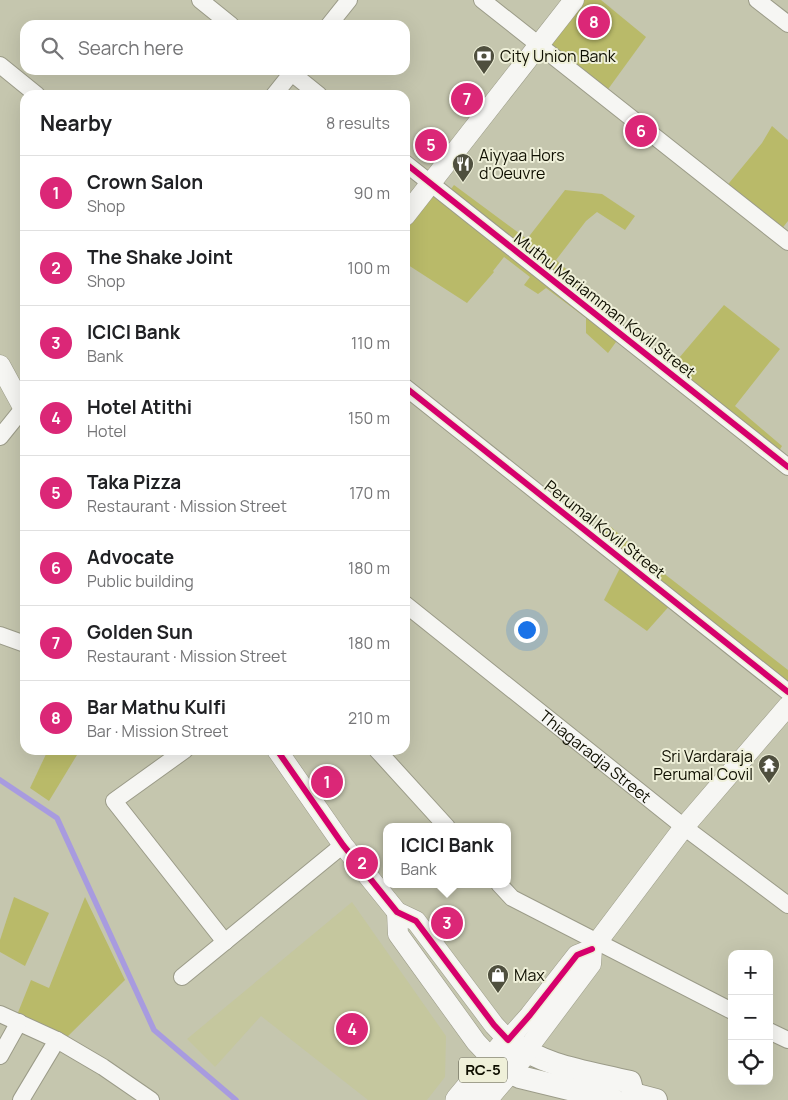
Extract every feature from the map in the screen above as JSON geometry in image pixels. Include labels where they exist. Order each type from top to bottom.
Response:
[{"type":"main road","name":"RC-5","points":[[458,1100],[500,1066],[517,1046]]},
{"type":"main road","points":[[517,1046],[554,1063],[630,1082],[624,1098]]},
{"type":"main road","name":"RC-5","points":[[484,1100],[500,1066]]},
{"type":"main road","points":[[500,1066],[520,1077],[624,1098],[656,1100]]},
{"type":"street","points":[[200,0],[225,20]]},
{"type":"street","points":[[333,20],[349,0]]},
{"type":"street","points":[[482,0],[788,242]]},
{"type":"street","points":[[410,209],[574,0]]},
{"type":"street","points":[[757,0],[788,24]]},
{"type":"street","points":[[0,66],[31,90]]},
{"type":"street","points":[[278,90],[288,75]]},
{"type":"street","points":[[296,75],[313,90]]},
{"type":"street","name":"Muthu Mariamman Kovil Street","points":[[410,167],[788,467]]},
{"type":"street","points":[[0,365],[20,402]]},
{"type":"street","name":"Perumal Kovil Street","points":[[410,392],[788,692]]},
{"type":"street","points":[[0,437],[20,414]]},
{"type":"street","name":"Thiagaradja Street","points":[[410,608],[684,827],[788,906]]},
{"type":"street","points":[[0,635],[20,642]]},
{"type":"street","name":"RC-5","points":[[517,1046],[591,964],[594,945],[684,827],[788,706]]},
{"type":"street","points":[[179,755],[114,801],[225,942]]},
{"type":"street","points":[[280,755],[343,845],[397,912],[416,921],[494,1025],[517,1046]]},
{"type":"street","points":[[382,755],[443,823]]},
{"type":"street","points":[[182,977],[343,845]]},
{"type":"street","points":[[503,888],[512,898],[594,945],[728,1009]]},
{"type":"street","points":[[397,912],[398,934],[476,1042],[500,1066]]},
{"type":"street","points":[[0,1014],[57,1040],[103,1067],[151,1100]]},
{"type":"street","points":[[0,1056],[19,1022]]},
{"type":"street","points":[[773,1033],[788,1040]]},
{"type":"street","points":[[21,1100],[57,1040]]},
{"type":"shaded area","points":[[579,0],[601,0],[646,37],[606,92],[544,45]]},
{"type":"shaded area","points":[[772,126],[788,140],[788,221],[780,231],[725,188],[762,143]]},
{"type":"shaded area","points":[[454,185],[527,239],[565,190],[602,194],[635,216],[625,230],[597,212],[586,221],[556,260],[608,306],[606,311],[673,365],[724,305],[780,349],[735,406],[782,446],[779,451],[448,193]]},
{"type":"shaded area","points":[[431,187],[625,344],[616,342],[608,353],[586,333],[586,318],[546,288],[538,294],[524,285],[530,277],[504,257],[494,272],[467,303],[410,266],[410,215]]},
{"type":"shaded area","points":[[611,527],[662,572],[788,670],[788,688],[597,537]]},
{"type":"shaded area","points":[[622,564],[672,603],[647,631],[604,600]]},
{"type":"shaded area","points":[[46,755],[77,755],[49,801],[30,788]]},
{"type":"shaded area","points":[[14,897],[49,913],[25,966],[0,952],[0,940]]},
{"type":"shaded area","points":[[85,897],[125,980],[65,1039],[17,1015],[31,980],[49,988]]},
{"type":"shaded area","points":[[352,902],[446,1036],[445,1077],[427,1100],[368,1100],[261,1016],[215,1067],[187,1039]]},
{"type":"waterway","points":[[0,780],[57,818],[154,1030],[236,1100]]},
{"type":"cycle path","points":[[410,167],[788,467]]},
{"type":"cycle path","points":[[410,391],[788,692]]},
{"type":"cycle path","points":[[280,755],[343,845],[397,912],[416,921],[494,1025],[508,1040],[577,955],[592,949]]},
{"type":"place","name":"Bar Mathu Kulfi","points":[[594,22]]},
{"type":"place","name":"City Union Bank","points":[[484,75]]},
{"type":"place","name":"Golden Sun","points":[[467,99]]},
{"type":"place","name":"Advocate","points":[[641,131]]},
{"type":"place","name":"Taka Pizza","points":[[431,145]]},
{"type":"place","name":"Aiyyaa Hors d'Oeuvre","points":[[463,183]]},
{"type":"place","name":"Crown Salon","points":[[327,782]]},
{"type":"place","name":"Sri Vardaraja Perumal Covil","points":[[769,784]]},
{"type":"place","name":"The Shake Joint","points":[[362,863]]},
{"type":"place","name":"ICICI Bank","points":[[447,923]]},
{"type":"place","name":"Max","points":[[498,994]]},
{"type":"place","name":"Hotel Atithi","points":[[352,1029]]}]
